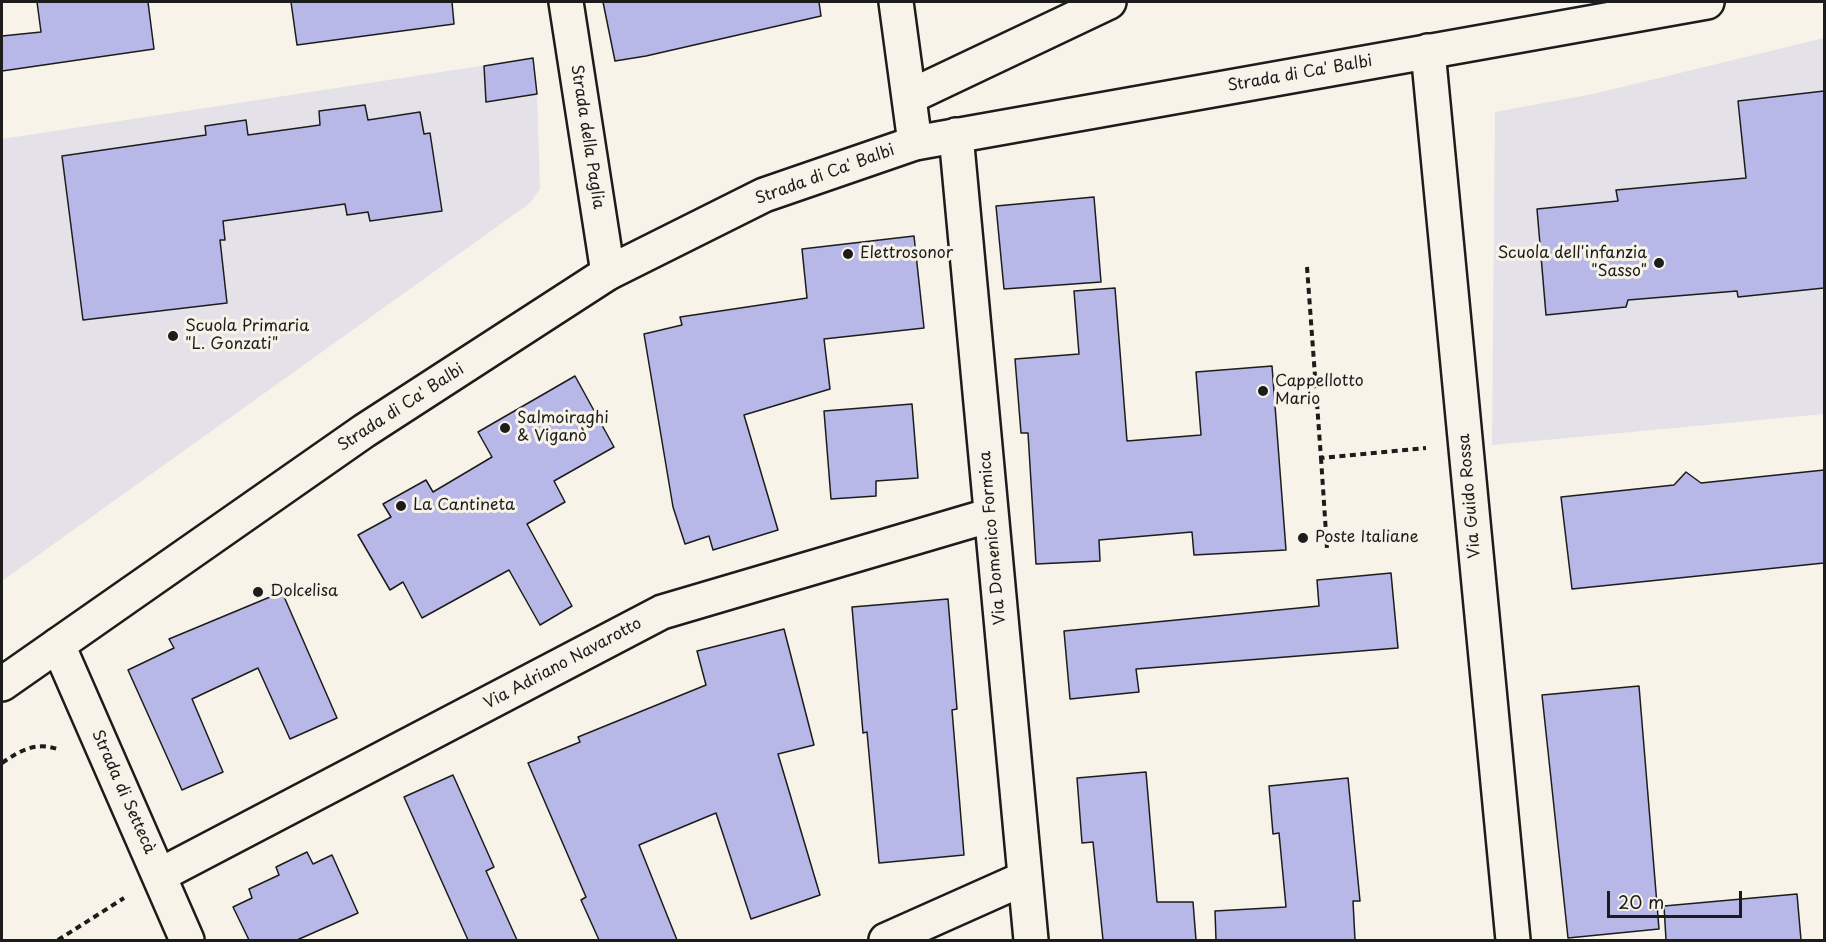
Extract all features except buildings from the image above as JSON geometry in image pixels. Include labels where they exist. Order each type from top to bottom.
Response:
[{"type":"street","name":"Strada della Paglia","points":[[566,2],[608,273]]},
{"type":"street","points":[[896,2],[915,143]]},
{"type":"street","points":[[909,97],[1109,2]]},
{"type":"street","name":"Strada di Ca' Balbi","points":[[3,679],[58,645],[364,431],[608,273],[764,195],[915,143],[1707,2]]},
{"type":"street","name":"Via Guido Rossa","points":[[1428,51],[1513,940]]},
{"type":"street","name":"Via Domenico Formica","points":[[956,135],[1031,940]]},
{"type":"street","name":"Via Adriano Navarotto","points":[[160,875],[662,612],[991,515]]},
{"type":"street","name":"Strada di Settecà","points":[[58,645],[187,940]]},
{"type":"street","points":[[886,940],[1025,878]]},
{"type":"path","points":[[1306,267],[1327,548]]},
{"type":"path","points":[[1321,458],[1466,444]]},
{"type":"path","points":[[58,940],[160,875]]},
{"type":"shaded area","name":"Scuola dell'infanzia \"Sasso\"","points":[[1824,38],[1824,414],[1492,445],[1495,112],[1593,94]]},
{"type":"shaded area","name":"Scuola Primaria \"L. Gonzati\"","points":[[533,58],[537,94],[540,189],[530,203],[2,581],[2,139]]},
{"type":"place","name":"Elettrosonor","points":[[848,254]]},
{"type":"place","name":"Scuola dell'infanzia \"Sasso\"","points":[[1659,263]]},
{"type":"place","name":"Scuola Primaria \"L. Gonzati\"","points":[[173,336]]},
{"type":"place","name":"Cappellotto Mario","points":[[1263,391]]},
{"type":"place","name":"Salmoiraghi & Viganò","points":[[505,428]]},
{"type":"place","name":"La Cantineta","points":[[401,506]]},
{"type":"place","name":"Poste Italiane","points":[[1303,538]]},
{"type":"place","name":"Dolcelisa","points":[[258,592]]}]
